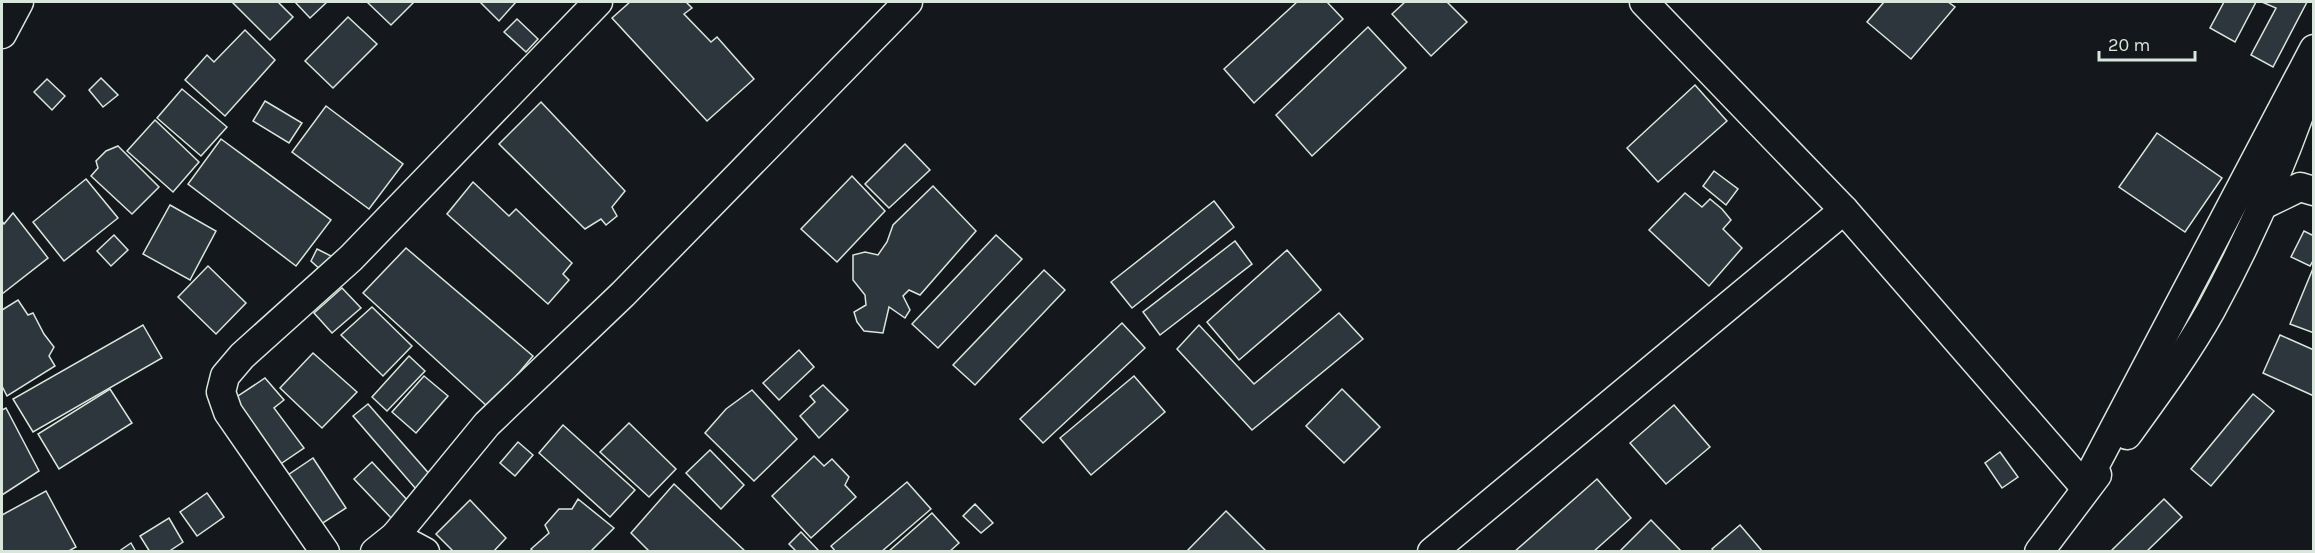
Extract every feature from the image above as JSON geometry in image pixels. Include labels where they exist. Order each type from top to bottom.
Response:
[{"type":"street","points":[[2,34],[19,2]]},
{"type":"street","points":[[325,552],[228,412],[221,392],[225,376],[242,356],[351,258],[598,2]]},
{"type":"street","points":[[425,552],[385,544],[487,424],[623,294],[908,2]]},
{"type":"street","points":[[1644,2],[1844,210],[2084,486],[2313,49]]},
{"type":"street","points":[[2038,552],[2152,400],[2204,321],[2263,205],[2313,75]]},
{"type":"street","points":[[2263,205],[2300,187],[2313,191]]},
{"type":"street","points":[[1432,552],[1844,210]]},
{"type":"building","points":[[232,2],[278,2],[293,17],[270,40]]},
{"type":"building","points":[[295,2],[327,2],[310,18]]},
{"type":"building","points":[[367,2],[414,2],[391,25]]},
{"type":"building","points":[[480,2],[516,2],[499,21]]},
{"type":"building","points":[[630,2],[686,2],[692,8],[684,14],[711,42],[717,37],[754,79],[707,121],[612,18]]},
{"type":"building","points":[[1297,2],[1327,2],[1343,19],[1254,103],[1224,69]]},
{"type":"building","points":[[1405,2],[1447,2],[1467,22],[1431,56],[1392,14]]},
{"type":"building","points":[[1884,2],[1948,2],[1955,7],[1911,59],[1867,22]]},
{"type":"building","points":[[2224,2],[2256,2],[2235,42],[2210,28]]},
{"type":"building","points":[[2262,2],[2307,2],[2273,67],[2251,55],[2276,8]]},
{"type":"building","points":[[348,17],[377,44],[333,88],[305,61]]},
{"type":"building","points":[[517,19],[538,39],[526,52],[504,32]]},
{"type":"building","points":[[1368,27],[1406,68],[1312,156],[1276,115]]},
{"type":"building","points":[[245,30],[275,60],[225,116],[185,80],[207,55],[214,62]]},
{"type":"building","points":[[101,78],[118,95],[103,107],[89,90]]},
{"type":"building","points":[[47,79],[65,96],[52,110],[34,92]]},
{"type":"building","points":[[1695,85],[1727,121],[1658,182],[1627,148]]},
{"type":"building","points":[[182,89],[227,127],[201,156],[157,118]]},
{"type":"building","points":[[265,101],[302,123],[289,143],[253,121]]},
{"type":"building","points":[[541,102],[625,191],[612,207],[617,216],[606,225],[601,219],[585,229],[499,144]]},
{"type":"building","points":[[326,106],[403,164],[369,209],[292,152]]},
{"type":"building","points":[[155,120],[199,162],[173,192],[127,151]]},
{"type":"building","points":[[2157,133],[2222,178],[2185,232],[2119,187]]},
{"type":"building","points":[[221,139],[331,220],[296,266],[188,184]]},
{"type":"building","points":[[905,144],[930,170],[889,208],[865,184]]},
{"type":"building","points":[[118,146],[159,187],[132,214],[91,176],[98,168],[96,161],[106,151]]},
{"type":"building","points":[[1714,171],[1738,189],[1726,205],[1703,186]]},
{"type":"building","points":[[852,176],[885,211],[837,262],[801,229]]},
{"type":"building","points":[[86,179],[118,218],[64,261],[33,222]]},
{"type":"building","points":[[473,182],[509,216],[516,209],[572,263],[563,274],[569,280],[548,304],[447,214]]},
{"type":"building","points":[[933,186],[976,231],[920,295],[909,290],[903,296],[910,310],[905,318],[889,307],[883,333],[864,331],[857,322],[854,312],[866,305],[865,295],[853,280],[853,255],[865,252],[878,255],[887,242],[893,225]]},
{"type":"building","points":[[1685,193],[1702,207],[1710,199],[1722,209],[1731,220],[1723,229],[1742,248],[1709,286],[1649,230]]},
{"type":"building","points":[[1214,201],[1234,227],[1132,308],[1111,282]]},
{"type":"building","points":[[170,205],[216,231],[190,280],[143,254]]},
{"type":"building","points":[[13,213],[48,258],[2,294],[2,221],[4,224]]},
{"type":"building","points":[[2304,231],[2314,236],[2314,259],[2310,266],[2291,257]]},
{"type":"building","points":[[114,235],[128,250],[111,266],[97,251]]},
{"type":"building","points":[[996,235],[1022,259],[938,348],[912,324]]},
{"type":"building","points":[[1235,241],[1252,264],[1160,335],[1143,312]]},
{"type":"building","points":[[406,248],[533,356],[489,408],[363,293]]},
{"type":"building","points":[[317,249],[337,259],[324,273],[311,261]]},
{"type":"building","points":[[1287,250],[1321,290],[1239,360],[1207,322]]},
{"type":"building","points":[[208,266],[246,303],[216,334],[178,297]]},
{"type":"building","points":[[2314,266],[2314,333],[2290,324]]},
{"type":"building","points":[[1044,270],[1065,290],[975,385],[953,365]]},
{"type":"building","points":[[342,288],[361,308],[332,333],[314,313]]},
{"type":"building","points":[[18,300],[28,315],[33,313],[54,347],[49,356],[55,366],[7,396],[2,386],[2,310]]},
{"type":"building","points":[[372,307],[412,346],[383,376],[341,335]]},
{"type":"building","points":[[1339,313],[1363,339],[1252,430],[1177,349],[1199,325],[1254,384]]},
{"type":"building","points":[[1122,323],[1145,348],[1043,443],[1020,419]]},
{"type":"building","points":[[143,325],[162,358],[33,432],[13,399]]},
{"type":"building","points":[[2280,335],[2314,350],[2314,396],[2263,373]]},
{"type":"building","points":[[799,350],[814,367],[779,400],[763,383]]},
{"type":"building","points":[[313,353],[357,392],[322,428],[280,388]]},
{"type":"building","points":[[409,356],[425,371],[387,411],[372,397]]},
{"type":"building","points":[[424,376],[448,396],[416,433],[392,412]]},
{"type":"building","points":[[1134,376],[1165,412],[1091,475],[1060,438]]},
{"type":"building","points":[[265,378],[284,400],[274,408],[304,448],[276,467],[232,400]]},
{"type":"building","points":[[823,385],[848,410],[819,438],[800,416],[815,402],[810,396]]},
{"type":"building","points":[[110,389],[132,423],[59,469],[38,434]]},
{"type":"building","points":[[1342,389],[1380,427],[1344,463],[1306,426]]},
{"type":"building","points":[[752,390],[797,439],[754,481],[705,433],[726,409]]},
{"type":"building","points":[[2253,394],[2274,411],[2211,486],[2191,469]]},
{"type":"building","points":[[368,404],[432,477],[416,489],[353,416]]},
{"type":"building","points":[[1674,405],[1710,447],[1666,484],[1630,443]]},
{"type":"building","points":[[6,408],[39,471],[2,495],[2,410]]},
{"type":"building","points":[[629,423],[676,469],[649,497],[600,452]]},
{"type":"building","points":[[563,425],[635,490],[610,517],[539,453]]},
{"type":"building","points":[[518,442],[533,455],[515,476],[500,463]]},
{"type":"building","points":[[710,450],[744,485],[721,509],[686,473]]},
{"type":"building","points":[[2000,452],[2018,477],[2002,488],[1985,463]]},
{"type":"building","points":[[814,456],[824,466],[832,459],[849,477],[845,485],[856,497],[811,538],[772,496]]},
{"type":"building","points":[[313,458],[346,508],[315,528],[282,479]]},
{"type":"building","points":[[372,462],[410,503],[393,520],[354,479]]},
{"type":"building","points":[[1597,479],[1631,518],[1593,552],[1514,552]]},
{"type":"building","points":[[907,482],[931,509],[881,552],[836,552],[831,546]]},
{"type":"building","points":[[674,484],[746,552],[650,552],[631,533]]},
{"type":"building","points":[[46,491],[76,547],[67,552],[2,552],[2,515]]},
{"type":"building","points":[[207,493],[224,517],[197,536],[180,512]]},
{"type":"building","points":[[578,499],[614,528],[590,552],[534,552],[531,549],[549,533],[545,525],[559,509],[572,509]]},
{"type":"building","points":[[2164,499],[2182,517],[2146,552],[2114,552],[2112,550]]},
{"type":"building","points":[[470,500],[506,538],[493,552],[454,552],[436,534]]},
{"type":"building","points":[[975,504],[993,523],[981,533],[963,516]]},
{"type":"building","points":[[1226,511],[1267,552],[1186,552]]},
{"type":"building","points":[[932,513],[959,543],[949,552],[888,552]]},
{"type":"building","points":[[169,518],[183,542],[168,552],[150,552],[140,536]]},
{"type":"building","points":[[1651,520],[1682,552],[1619,552]]},
{"type":"building","points":[[1740,525],[1763,552],[1714,552],[1712,549]]},
{"type":"building","points":[[801,532],[819,552],[797,552],[789,544]]},
{"type":"building","points":[[131,543],[136,552],[118,552]]}]
